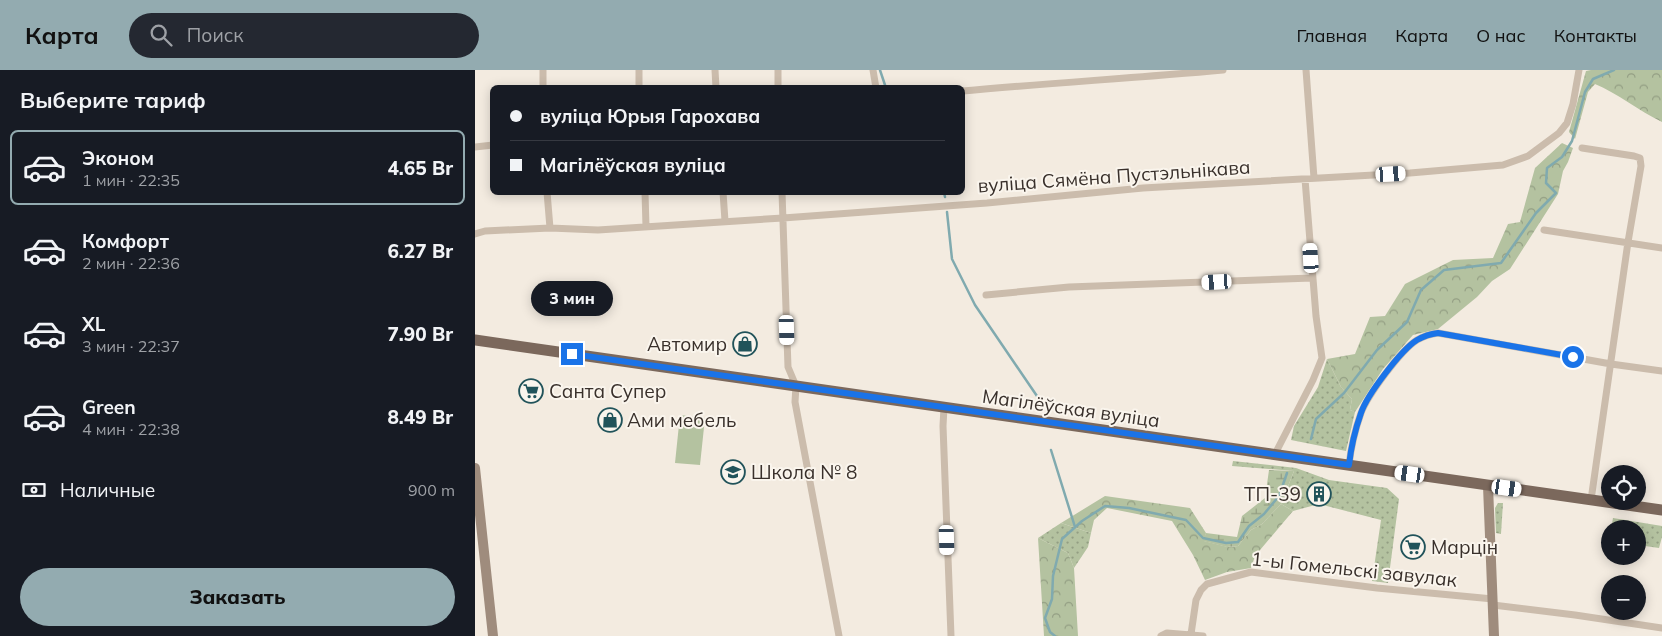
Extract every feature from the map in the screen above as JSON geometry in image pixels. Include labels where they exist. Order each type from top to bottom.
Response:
[{"type":"main road","name":"Магілёўская вуліца","points":[[475,340],[1662,510]]},
{"type":"main road","points":[[475,468],[493,636]]},
{"type":"main road","points":[[1488,486],[1494,636]]},
{"type":"street","points":[[543,70],[543,85]]},
{"type":"street","points":[[639,70],[639,85]]},
{"type":"street","points":[[715,70],[716,85]]},
{"type":"street","points":[[778,70],[778,85]]},
{"type":"street","points":[[873,70],[876,85]]},
{"type":"street","points":[[965,91],[1223,70]]},
{"type":"street","points":[[1306,70],[1314,178]]},
{"type":"street","name":"вуліца Сямёна Пустэльнікава","points":[[475,234],[485,231],[550,228],[598,230],[783,218],[987,203],[1143,188],[1410,174],[1503,165],[1527,156],[1559,133],[1567,123],[1579,70]]},
{"type":"street","points":[[475,146],[490,146]]},
{"type":"street","points":[[1582,148],[1640,158],[1641,166],[1628,242],[1591,500]]},
{"type":"street","points":[[1275,454],[1313,380],[1322,358],[1312,278],[1305,179]]},
{"type":"street","points":[[547,195],[550,228]]},
{"type":"street","points":[[645,195],[646,227]]},
{"type":"street","points":[[723,195],[725,221]]},
{"type":"street","points":[[782,195],[788,368],[796,386],[795,402],[839,636]]},
{"type":"street","points":[[1544,230],[1662,248]]},
{"type":"street","points":[[986,296],[1069,287],[1312,278]]},
{"type":"street","points":[[1349,465],[1353,440],[1362,411],[1400,354],[1416,340],[1427,335],[1438,333],[1611,364],[1662,371]]},
{"type":"street","points":[[944,407],[943,426],[951,636]]},
{"type":"street","name":"1-ы Гомельскі завулак","points":[[1191,634],[1196,600],[1201,590],[1207,584],[1251,572],[1493,602],[1662,628]]},
{"type":"street","points":[[1161,636],[1167,633],[1203,636]]},
{"type":"green space","points":[[1662,70],[1662,122],[1595,84],[1588,92],[1575,139],[1569,132],[1586,71]]},
{"type":"green space","points":[[1562,143],[1573,148],[1563,171],[1558,194],[1510,269],[1492,281],[1477,297],[1438,329],[1413,335],[1383,369],[1355,412],[1350,410],[1352,399],[1341,387],[1327,359],[1355,354],[1370,317],[1385,316],[1405,284],[1453,260],[1493,258],[1508,224],[1520,222],[1535,168]]},
{"type":"green space","points":[[1327,359],[1341,387],[1352,399],[1350,410],[1355,412],[1346,451],[1291,440],[1294,426],[1318,387]]},
{"type":"green space","points":[[680,415],[705,418],[700,465],[675,463]]},
{"type":"green space","points":[[1233,461],[1296,468],[1329,480],[1387,488],[1399,499],[1388,583],[1372,581],[1381,520],[1319,504],[1293,511],[1281,504],[1294,471],[1232,466]]},
{"type":"green space","points":[[1269,470],[1294,471],[1281,504],[1262,524],[1251,530],[1238,546],[1227,547],[1203,541],[1206,533],[1237,537],[1242,516],[1265,498]]},
{"type":"green space","points":[[1105,496],[1190,508],[1206,533],[1204,541],[1228,547],[1238,546],[1251,530],[1262,524],[1281,504],[1293,511],[1255,556],[1251,568],[1227,572],[1205,580],[1193,555],[1172,521],[1107,508],[1094,520],[1091,533],[1061,523]]},
{"type":"green space","points":[[1498,503],[1503,503],[1501,534],[1496,533],[1495,508]]},
{"type":"green space","points":[[1061,523],[1091,533],[1088,547],[1074,568],[1068,553],[1038,538]]},
{"type":"green space","points":[[1646,523],[1662,526],[1659,548],[1646,546]]},
{"type":"green space","points":[[1038,538],[1068,553],[1074,568],[1078,636],[1044,636]]},
{"type":"waterway","points":[[880,70],[885,85]]},
{"type":"waterway","points":[[1311,439],[1316,419],[1344,393],[1377,350],[1407,322],[1421,290],[1444,270],[1501,263],[1536,213],[1556,193],[1546,183],[1547,168],[1562,157],[1572,141],[1585,92],[1593,79],[1614,70]]},
{"type":"waterway","points":[[947,212],[952,259],[975,305],[1039,399]]},
{"type":"waterway","points":[[1051,450],[1075,527]]},
{"type":"waterway","points":[[1055,636],[1050,632],[1045,618],[1052,599],[1053,576],[1062,539],[1082,521],[1105,506],[1129,508],[1186,520],[1203,538],[1226,543],[1238,542],[1249,526],[1264,514],[1279,496],[1287,473]]},
{"type":"place","name":"Автомир","points":[[745,344]]},
{"type":"place","name":"Санта Супер","points":[[531,391]]},
{"type":"place","name":"Ами мебель","points":[[610,420]]},
{"type":"place","name":"Школа № 8","points":[[733,472]]},
{"type":"place","name":"ТП-39","points":[[1319,494]]},
{"type":"place","name":"Марцін","points":[[1413,547]]},
{"type":"route","points":[[572,354],[1349,465],[1353,440],[1362,411],[1400,354],[1416,340],[1438,333],[1573,357]]}]
